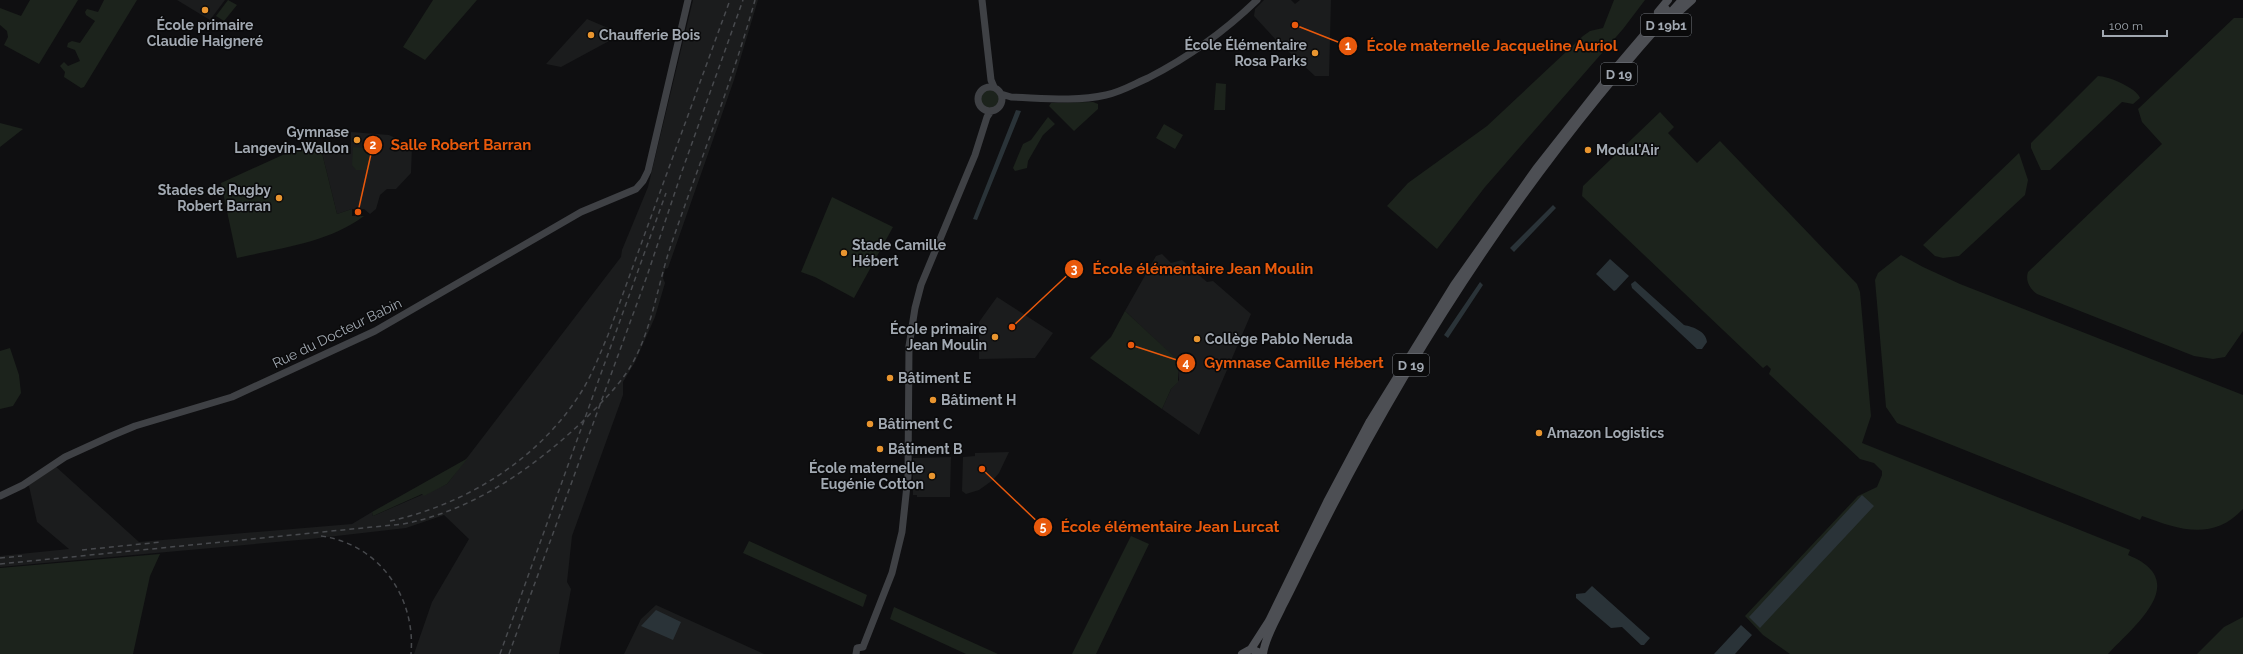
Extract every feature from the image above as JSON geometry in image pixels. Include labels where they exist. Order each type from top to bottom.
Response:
[{"type":"main road","points":[[1563,134],[1606,74],[1668,0]]},
{"type":"main road","name":"D 19","points":[[1252,649],[1269,621],[1342,472],[1404,364],[1482,243],[1563,134],[1652,24],[1675,0]]},
{"type":"main road","name":"D 19","points":[[1262,654],[1264,645],[1277,617],[1348,474],[1433,328],[1495,234],[1542,170],[1639,48],[1682,0]]},
{"type":"main road","name":"D 19b1","points":[[1639,48],[1650,42],[1692,0]]},
{"type":"main road","points":[[1242,654],[1252,649],[1262,654]]},
{"type":"street","name":"Rue du Docteur Babin","points":[[0,496],[76,452],[130,428],[232,397],[326,355],[420,306],[588,208],[631,192],[638,186],[648,171],[688,0]]},
{"type":"street","points":[[982,0],[991,85],[1001,94],[1011,97],[1084,98],[1107,95],[1127,88],[1165,70],[1202,47],[1257,0]]},
{"type":"street","points":[[988,113],[979,105],[978,96],[980,91],[991,85]]},
{"type":"street","points":[[856,654],[857,648],[865,650],[892,573],[902,532],[908,476],[909,346],[921,285],[979,145],[988,113],[998,108],[1001,102],[1001,94]]},
{"type":"street","points":[[1001,102],[1011,97]]},
{"type":"shaded area","points":[[30,0],[78,0],[39,64],[4,45],[8,37],[7,31],[0,25],[0,8],[21,16]]},
{"type":"shaded area","points":[[104,0],[137,0],[84,87],[81,88],[64,77],[65,72],[60,66],[64,62],[68,66],[80,61],[75,50],[67,47],[68,43],[72,41],[80,43],[95,21],[86,15],[85,12],[87,9],[98,12]]},
{"type":"shaded area","name":"École primaire Claudie Haigneré","points":[[177,0],[225,0],[210,20]]},
{"type":"shaded area","points":[[228,0],[237,5],[224,21],[216,16]]},
{"type":"shaded area","points":[[433,0],[477,0],[425,60],[403,47]]},
{"type":"shaded area","points":[[693,0],[758,0],[734,80],[668,268],[665,269],[663,278],[665,283],[655,317],[635,362],[623,382],[623,395],[572,536],[567,582],[571,589],[559,654],[414,654],[432,602],[469,539],[444,515],[406,528],[310,539],[0,567],[0,556],[69,549],[37,522],[29,486],[23,485],[54,465],[139,542],[352,524],[372,512],[373,516],[447,484],[621,257],[622,250],[648,187]]},
{"type":"shaded area","points":[[1264,0],[1291,0],[1295,4],[1300,0],[1331,0],[1329,76],[1315,76],[1277,41],[1254,16],[1255,9]]},
{"type":"shaded area","points":[[1614,0],[1645,0],[1623,29],[1485,187],[1437,249],[1387,206],[1408,183],[1487,126],[1583,36],[1590,31],[1603,28]]},
{"type":"shaded area","points":[[2234,18],[2243,18],[2243,331],[2225,357],[2213,359],[2194,356],[2037,294],[2032,290],[2027,279],[2027,275],[2028,272],[2162,144],[2142,122],[2138,109]]},
{"type":"shaded area","points":[[587,19],[622,34],[561,67],[546,64]]},
{"type":"shaded area","points":[[2098,76],[2122,83],[2134,90],[2140,98],[2133,104],[2122,102],[2050,170],[2041,170],[2031,148],[2031,143]]},
{"type":"shaded area","points":[[1216,83],[1226,84],[1225,110],[1214,110]]},
{"type":"shaded area","points":[[990,90],[996,93],[999,99],[996,105],[990,108],[984,105],[981,99],[984,93]]},
{"type":"shaded area","points":[[1093,102],[1098,104],[1098,109],[1074,131],[1049,106],[1051,103]]},
{"type":"shaded area","points":[[1016,110],[1021,111],[977,220],[973,219]]},
{"type":"shaded area","points":[[1660,112],[1674,127],[1668,133],[1697,163],[1720,141],[1857,284],[1860,292],[1871,416],[1862,443],[2130,550],[2128,555],[2147,566],[2156,577],[2157,590],[2152,603],[2132,630],[2108,654],[1790,654],[1763,635],[1745,616],[1858,496],[1877,487],[1882,471],[1874,463],[1860,459],[1769,374],[1771,369],[1767,365],[1763,368],[1582,196],[1583,186]]},
{"type":"shaded area","points":[[1048,117],[1055,124],[1043,135],[1028,161],[1027,168],[1015,171],[1013,168],[1023,144],[1031,140]]},
{"type":"shaded area","points":[[0,123],[23,129],[0,147]]},
{"type":"shaded area","points":[[1164,124],[1183,135],[1175,149],[1156,138]]},
{"type":"shaded area","points":[[351,132],[389,135],[412,146],[411,173],[396,189],[387,189],[380,195],[376,209],[370,214],[364,209],[352,209],[337,214],[322,153],[333,149],[351,154]]},
{"type":"shaded area","name":"Stades de Rugby Robert Barran","points":[[311,142],[322,153],[337,214],[352,209],[352,216],[364,216],[335,233],[319,239],[237,258],[221,183],[298,148],[306,148]]},
{"type":"shaded area","points":[[353,147],[369,148],[370,170],[356,170],[352,165]]},
{"type":"shaded area","points":[[2019,153],[2028,180],[2025,195],[1959,256],[1943,258],[1935,256],[1923,245]]},
{"type":"shaded area","name":"Stade Camille Hébert","points":[[832,197],[893,227],[854,298],[815,277],[801,272]]},
{"type":"shaded area","points":[[1553,205],[1556,208],[1514,252],[1510,248]]},
{"type":"shaded area","name":"Collège Pablo Neruda","points":[[1162,254],[1171,263],[1182,260],[1207,282],[1213,281],[1251,314],[1199,435],[1162,409],[1171,389],[1179,380],[1178,371],[1181,364],[1125,311],[1156,256]]},
{"type":"shaded area","points":[[1901,255],[1960,284],[2243,395],[2243,509],[2231,519],[2219,526],[2207,529],[2194,530],[2182,528],[2142,516],[2140,520],[1897,423],[1886,407],[1875,280],[1878,273]]},
{"type":"shaded area","points":[[1610,259],[1629,276],[1614,291],[1596,274]]},
{"type":"shaded area","points":[[1635,281],[1684,325],[1702,332],[1707,342],[1702,349],[1697,349],[1632,288],[1631,284]]},
{"type":"shaded area","points":[[1480,282],[1483,285],[1448,338],[1444,335]]},
{"type":"shaded area","points":[[997,297],[1053,333],[1035,358],[979,359],[979,322]]},
{"type":"shaded area","points":[[1125,311],[1182,364],[1178,371],[1178,382],[1171,389],[1162,409],[1090,358],[1111,337]]},
{"type":"shaded area","points":[[10,348],[19,375],[21,393],[13,406],[0,409],[0,351]]},
{"type":"shaded area","points":[[1009,452],[999,473],[993,480],[979,490],[966,494],[962,491],[963,457],[975,456],[975,453]]},
{"type":"shaded area","name":"École maternelle Eugénie Cotton","points":[[951,457],[950,497],[917,497],[917,495],[913,495],[913,458]]},
{"type":"shaded area","points":[[468,458],[447,484],[424,496],[422,494],[373,516],[372,512]]},
{"type":"shaded area","points":[[1862,495],[1874,506],[1760,628],[1749,617]]},
{"type":"shaded area","points":[[1131,536],[1149,544],[1096,654],[1072,654]]},
{"type":"shaded area","points":[[749,541],[867,595],[863,607],[743,553]]},
{"type":"shaded area","points":[[160,554],[150,576],[133,654],[0,654],[0,568]]},
{"type":"shaded area","points":[[1592,586],[1650,638],[1644,645],[1641,645],[1622,627],[1611,628],[1576,598],[1576,594],[1585,593]]},
{"type":"shaded area","points":[[656,605],[764,654],[624,654],[641,619]]},
{"type":"shaded area","points":[[894,607],[998,654],[966,654],[890,619]]},
{"type":"shaded area","points":[[656,610],[681,622],[673,640],[641,626]]},
{"type":"shaded area","points":[[2243,617],[2243,654],[2197,654],[2224,627]]},
{"type":"shaded area","points":[[1741,625],[1752,635],[1735,654],[1714,654]]},
{"type":"railway","points":[[390,521],[418,514],[445,504],[471,492],[496,477],[520,460],[541,441],[561,420],[583,390],[608,335],[730,0]]},
{"type":"railway","points":[[509,654],[647,276],[681,174],[743,0]]},
{"type":"railway","points":[[0,564],[403,524],[428,518],[453,509],[500,486],[522,472],[563,439],[607,397],[619,383],[637,355],[649,324],[671,245],[726,92],[755,0]]},
{"type":"railway","points":[[500,654],[666,193]]},
{"type":"railway","points":[[321,536],[342,541],[360,550],[376,562],[390,577],[400,594],[407,613],[411,633],[411,654]]},
{"type":"railway","points":[[82,550],[161,542]]},
{"type":"railway","points":[[0,558],[22,556]]},
{"type":"place","name":"École primaire Claudie Haigneré","points":[[205,10]]},
{"type":"place","name":"École maternelle Jacqueline Auriol","points":[[1295,25]]},
{"type":"place","name":"Chaufferie Bois","points":[[591,35]]},
{"type":"place","name":"École Élémentaire Rosa Parks","points":[[1315,53]]},
{"type":"place","name":"Gymnase Langevin-Wallon","points":[[357,140]]},
{"type":"place","name":"Modul'Air","points":[[1588,150]]},
{"type":"place","name":"Stades de Rugby Robert Barran","points":[[279,198]]},
{"type":"place","name":"Salle Robert Barran","points":[[358,212]]},
{"type":"place","name":"Stade Camille Hébert","points":[[844,253]]},
{"type":"place","name":"École élémentaire Jean Moulin","points":[[1012,327]]},
{"type":"place","name":"École primaire Jean Moulin","points":[[995,337]]},
{"type":"place","name":"Collège Pablo Neruda","points":[[1197,339]]},
{"type":"place","name":"Gymnase Camille Hébert","points":[[1131,345]]},
{"type":"place","name":"Bâtiment E","points":[[890,378]]},
{"type":"place","name":"Bâtiment H","points":[[933,400]]},
{"type":"place","name":"Bâtiment C","points":[[870,424]]},
{"type":"place","name":"Amazon Logistics","points":[[1539,433]]},
{"type":"place","name":"Bâtiment B","points":[[880,449]]},
{"type":"place","name":"École élémentaire Jean Lurcat","points":[[982,469]]},
{"type":"place","name":"École maternelle Eugénie Cotton","points":[[932,476]]}]
